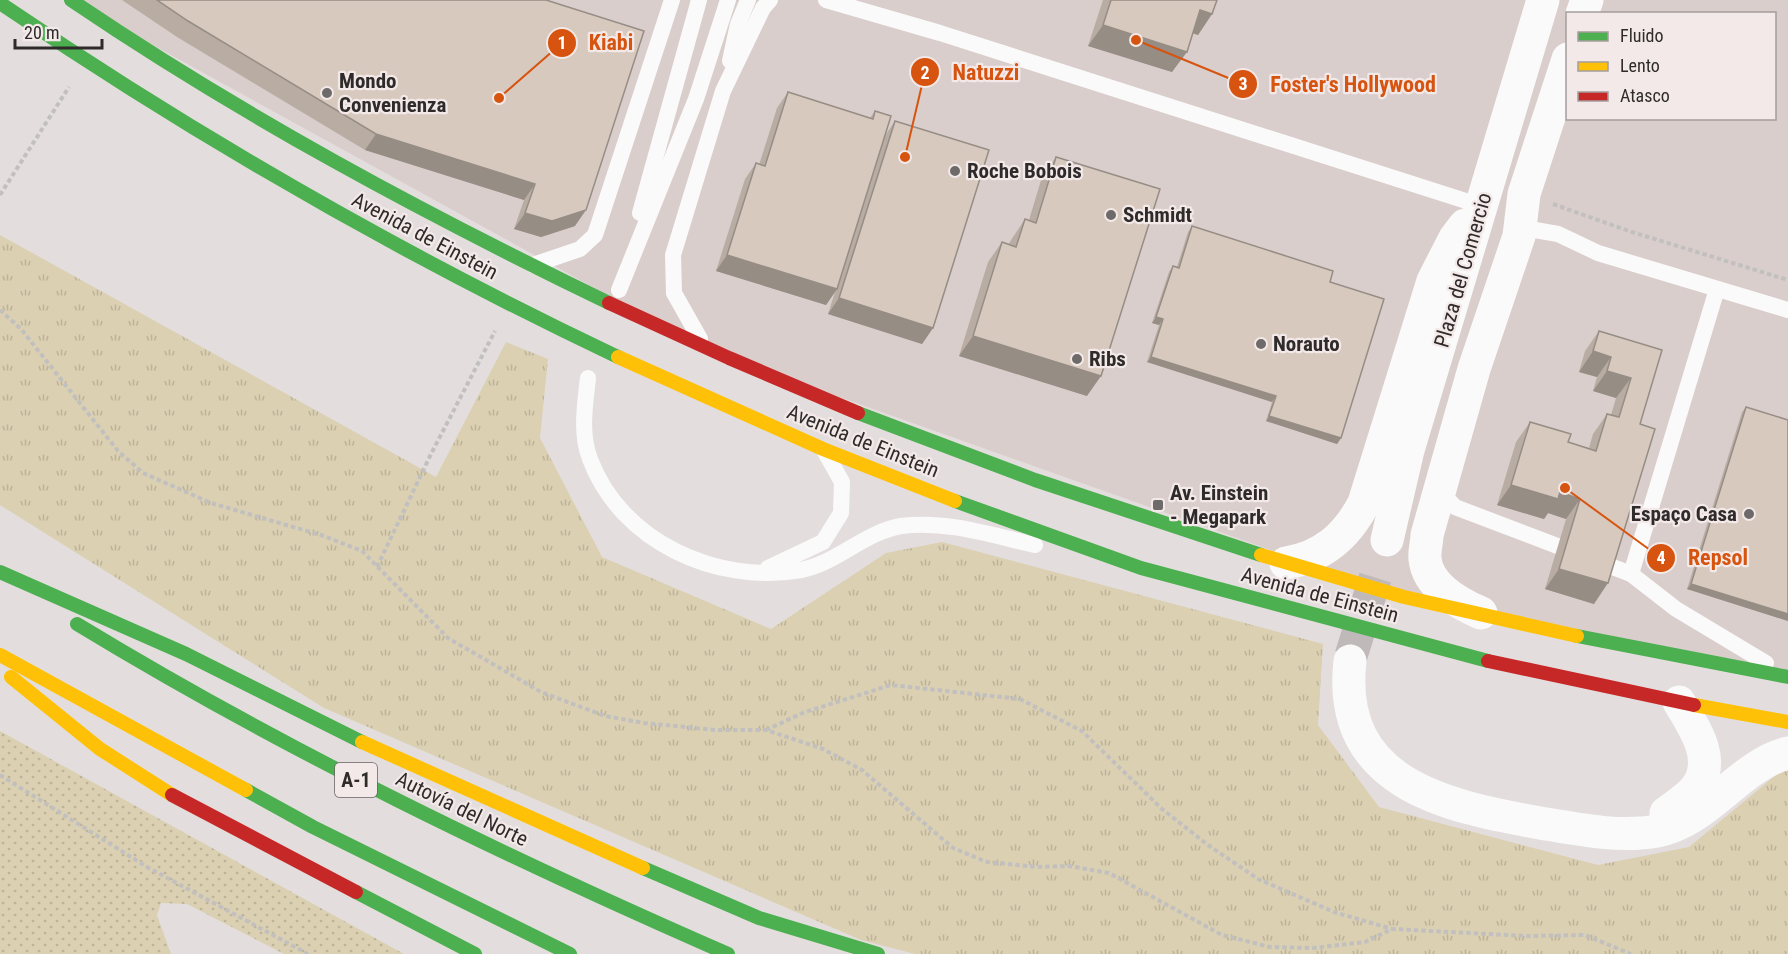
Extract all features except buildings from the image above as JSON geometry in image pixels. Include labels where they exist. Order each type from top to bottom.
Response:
[{"type":"main road","name":"Avenida de Einstein","points":[[71,0],[111,28],[319,154],[529,266],[707,350],[979,461],[1152,522],[1400,596],[1499,621],[1788,676]]},
{"type":"main road","name":"Avenida de Einstein","points":[[0,3],[87,62],[302,194],[508,305],[689,390],[823,449],[964,505],[1141,568],[1461,655],[1678,702],[1788,722]]},
{"type":"main road","name":"Autovía del Norte","points":[[0,574],[140,664],[328,765],[565,884],[728,954]]},
{"type":"main road","points":[[0,574],[186,654],[335,730],[519,814],[759,918],[878,954]]},
{"type":"main road","points":[[0,655],[313,827],[570,954]]},
{"type":"main road","points":[[0,669],[100,749],[170,794],[475,954]]},
{"type":"street","name":"Plaza del Comercio","points":[[1524,194],[1507,218],[1435,432],[1383,553],[1397,491],[1467,262],[1479,208],[1543,0]]},
{"type":"street","name":"Plaza del Comercio","points":[[1499,621],[1462,605],[1447,595],[1432,578],[1425,560],[1427,535],[1474,369],[1519,236],[1524,194],[1566,65]]},
{"type":"street","points":[[1286,562],[1307,559],[1322,551],[1353,524],[1364,503],[1433,281],[1455,238],[1479,208]]},
{"type":"street","points":[[1350,661],[1347,687],[1350,712],[1364,746],[1392,776],[1428,796],[1515,818],[1581,830],[1620,833],[1657,831],[1681,823],[1708,805],[1758,765],[1788,753]]},
{"type":"street","points":[[1620,833],[1651,825],[1698,786],[1706,764],[1698,734],[1678,702]]},
{"type":"lane","points":[[529,266],[580,249],[595,235],[672,0]]},
{"type":"lane","points":[[699,0],[619,290],[696,99],[728,0]]},
{"type":"lane","points":[[707,350],[674,294],[673,255],[723,91],[738,24],[748,0]]},
{"type":"lane","points":[[723,91],[763,8],[770,0]]},
{"type":"lane","points":[[826,0],[940,33],[1466,201],[1479,208]]},
{"type":"lane","points":[[1519,236],[1535,230],[1558,234],[1598,253],[1788,310]]},
{"type":"lane","points":[[1630,574],[1717,289]]},
{"type":"lane","points":[[588,378],[583,418],[589,458],[609,498],[640,531],[673,551],[721,567],[756,572],[804,569],[899,526],[940,524],[1141,568]]},
{"type":"lane","points":[[756,572],[797,556],[823,542],[842,513],[842,482],[823,449]]},
{"type":"lane","points":[[1440,490],[1455,507],[1630,574],[1676,609],[1788,676]]},
{"type":"path","points":[[0,195],[87,62]]},
{"type":"path","points":[[0,310],[21,329],[118,451],[143,473],[211,502],[324,536],[362,551],[448,638],[541,692],[605,716],[644,723],[716,730],[766,730],[823,748],[862,770],[953,848],[987,862],[1037,867],[1069,866],[1109,873],[1222,935],[1270,946],[1313,948],[1365,942],[1392,929]]},
{"type":"path","points":[[766,730],[806,712],[891,685],[1020,699],[1082,731],[1162,809],[1208,845],[1258,879],[1334,912],[1392,929],[1527,936],[1585,935],[1631,954]]},
{"type":"path","points":[[0,775],[147,867],[308,954]]},
{"type":"shaded area","points":[[71,0],[1788,0],[1788,677],[1400,596],[707,350]]},
{"type":"green space","points":[[0,235],[436,477],[506,342],[548,359],[540,438],[602,557],[771,629],[886,553],[942,542],[1323,644],[1318,725],[1379,807],[1598,865],[1689,847],[1788,765],[1788,954],[915,954],[861,940],[324,708],[0,505]]},
{"type":"green space","points":[[0,731],[404,954],[284,954],[187,904],[161,903],[157,915],[171,954],[0,954]]},
{"type":"tunnel","points":[[1351,656],[1379,566]]},
{"type":"traffic: fast","points":[[71,0],[201,84],[334,161],[471,234],[609,303]]},
{"type":"traffic: fast","points":[[0,3],[149,100],[302,192],[458,278],[618,357]]},
{"type":"traffic: fast","points":[[858,413],[1035,480],[1261,555]]},
{"type":"traffic: fast","points":[[955,501],[1141,568],[1488,661]]},
{"type":"traffic: fast","points":[[0,572],[186,654],[362,742]]},
{"type":"traffic: fast","points":[[77,624],[235,715],[397,800],[561,879],[728,954]]},
{"type":"traffic: fast","points":[[1577,636],[1788,677]]},
{"type":"traffic: fast","points":[[246,790],[313,827],[570,954]]},
{"type":"traffic: fast","points":[[643,868],[759,918],[878,954]]},
{"type":"traffic: fast","points":[[356,892],[475,954]]},
{"type":"traffic: slow","points":[[618,357],[823,449],[955,501]]},
{"type":"traffic: slow","points":[[1261,555],[1404,597],[1577,636]]},
{"type":"traffic: slow","points":[[0,655],[246,790]]},
{"type":"traffic: slow","points":[[11,677],[100,749],[172,795]]},
{"type":"traffic: slow","points":[[1694,705],[1788,722]]},
{"type":"traffic: slow","points":[[362,742],[643,868]]},
{"type":"traffic: jam","points":[[609,303],[729,358],[858,413]]},
{"type":"traffic: jam","points":[[1488,661],[1694,705]]},
{"type":"traffic: jam","points":[[172,795],[356,892]]},
{"type":"place","name":"Foster's Hollywood","points":[[1136,40]]},
{"type":"place","name":"Mondo Convenienza","points":[[327,93]]},
{"type":"place","name":"Kiabi","points":[[499,98]]},
{"type":"place","name":"Natuzzi","points":[[905,157]]},
{"type":"place","name":"Roche Bobois","points":[[955,171]]},
{"type":"place","name":"Schmidt","points":[[1111,215]]},
{"type":"place","name":"Norauto","points":[[1261,344]]},
{"type":"place","name":"Ribs","points":[[1077,359]]},
{"type":"place","name":"Repsol","points":[[1565,488]]},
{"type":"place","name":"Av. Einstein - Megapark","points":[[1158,505]]},
{"type":"place","name":"Espaço Casa","points":[[1749,514]]}]
